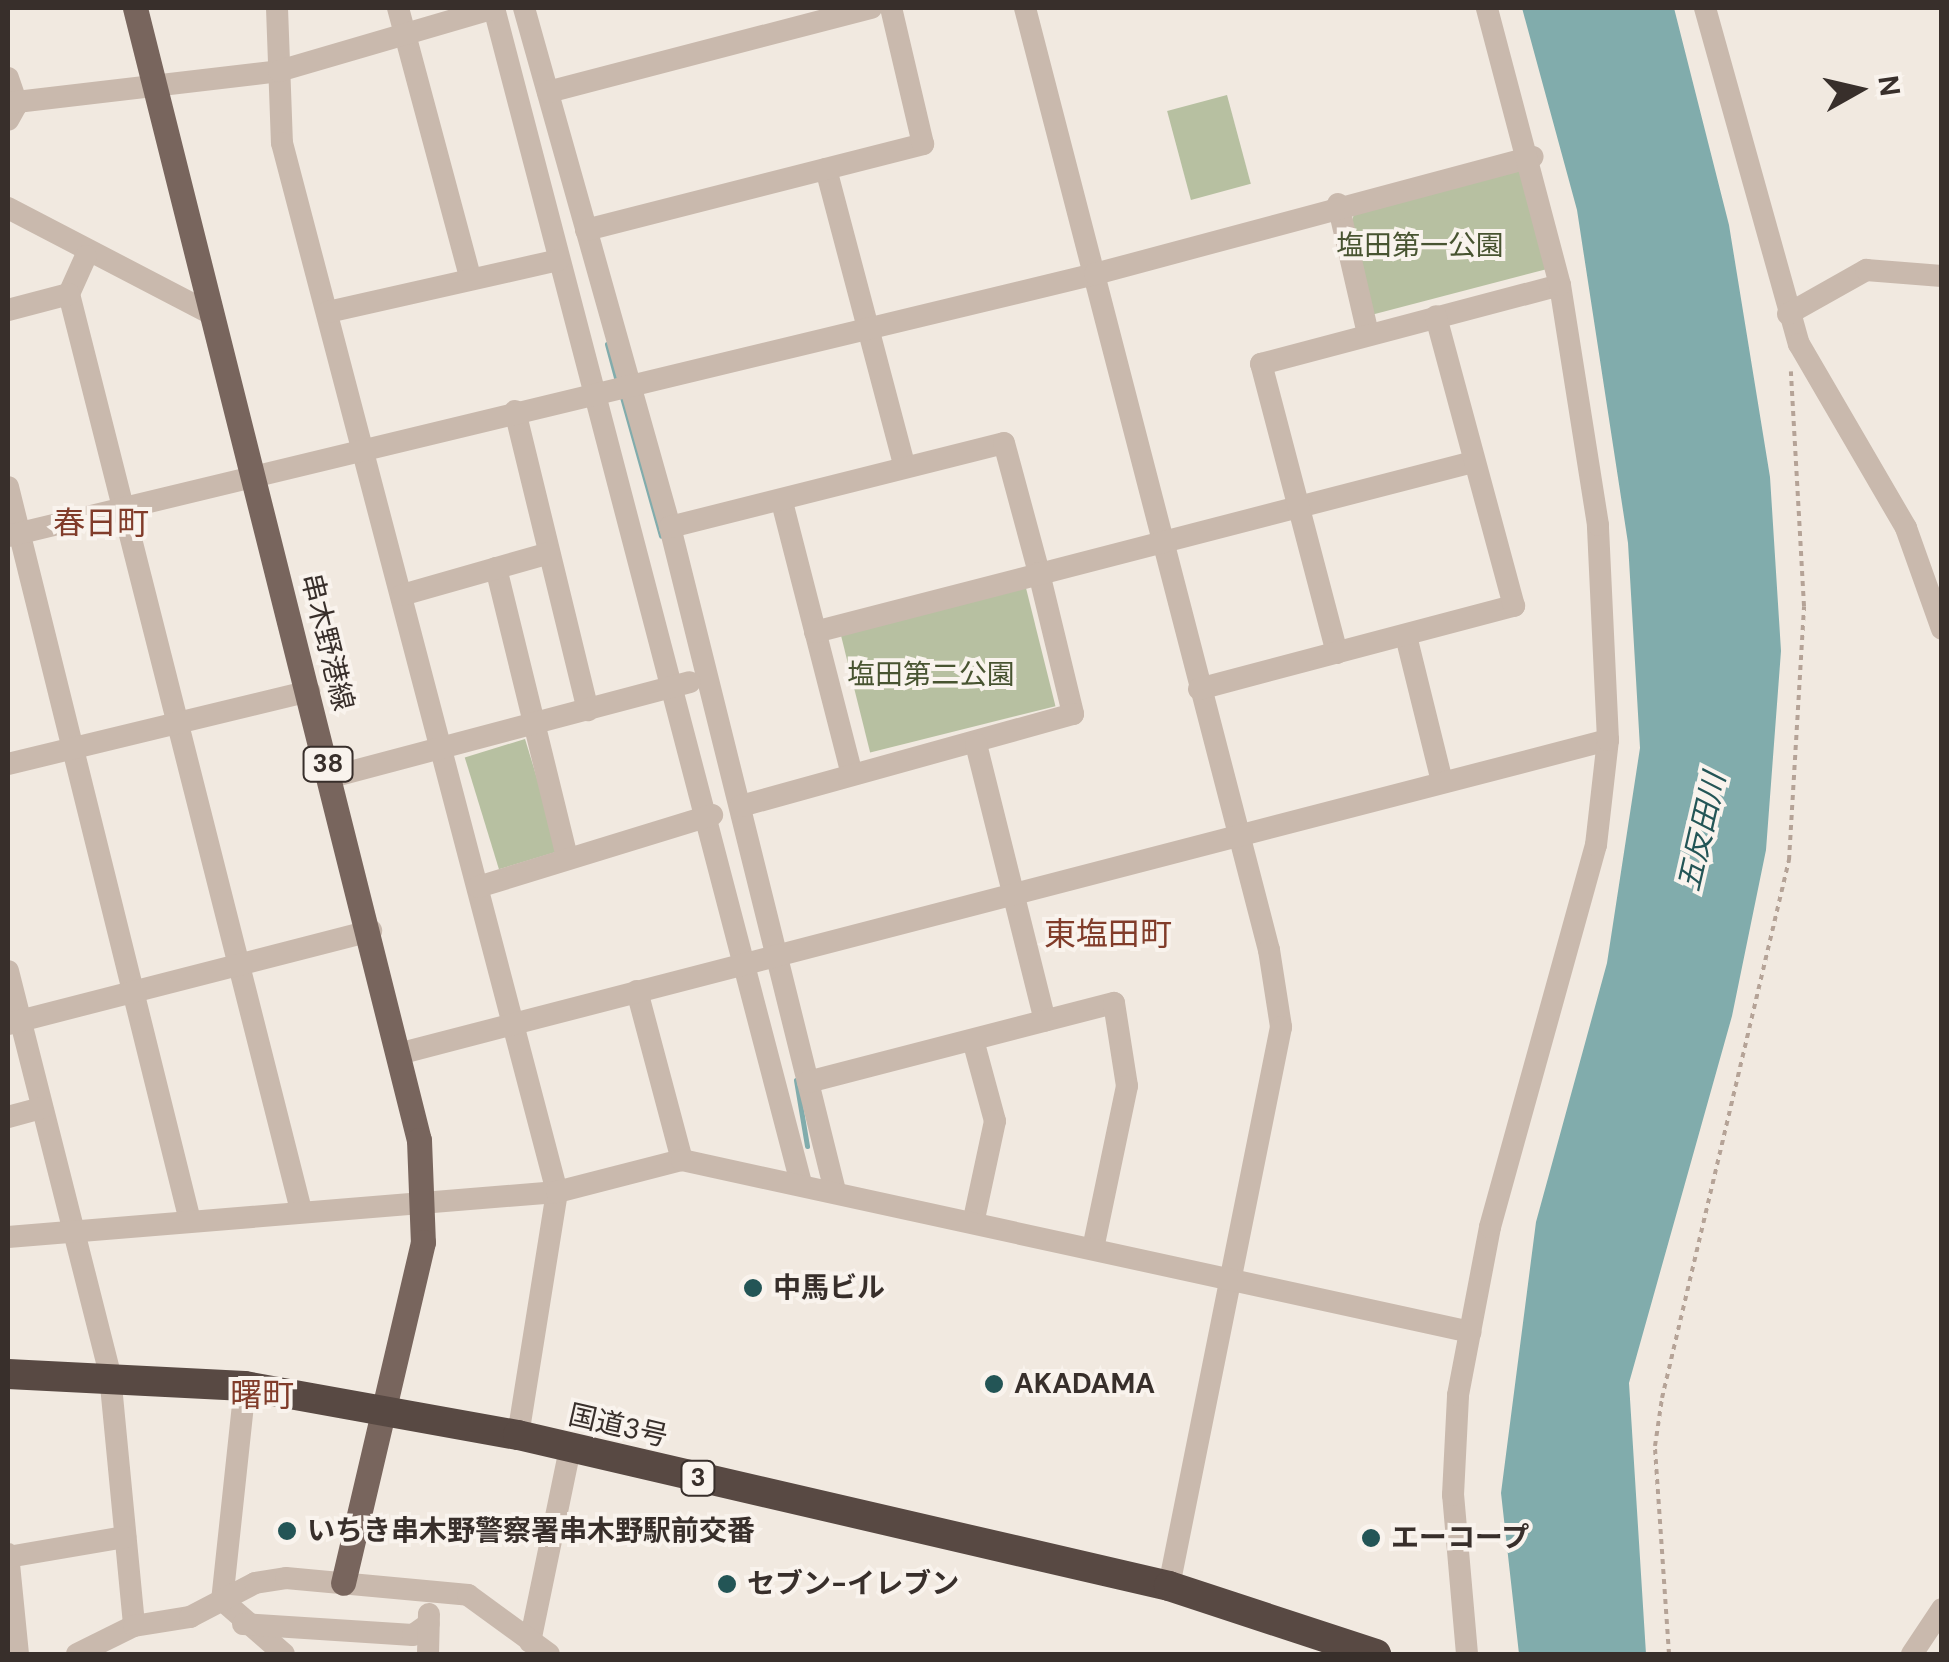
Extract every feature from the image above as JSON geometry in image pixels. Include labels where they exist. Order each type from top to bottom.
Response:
[{"type":"highway","name":"国道3号","points":[[8,1374],[110,1376],[245,1386],[518,1435],[1169,1586],[1376,1654]]},
{"type":"main road","name":"串木野港線","points":[[135,8],[402,1053],[426,1199],[385,1412],[343,1583]]},
{"type":"street","points":[[278,8],[282,143],[557,1192],[518,1435]]},
{"type":"street","points":[[398,8],[470,277]]},
{"type":"street","points":[[8,78],[10,109],[278,72],[406,40],[494,8],[594,394],[712,815],[801,1183]]},
{"type":"street","points":[[524,8],[670,527],[779,953],[835,1191]]},
{"type":"street","points":[[548,92],[871,8]]},
{"type":"street","points":[[586,230],[923,144],[890,8]]},
{"type":"street","points":[[1025,8],[1237,832],[1280,1027],[1169,1586]]},
{"type":"street","points":[[1467,1654],[1453,1495],[1470,1332],[1490,1228],[1596,845],[1608,740],[1598,525],[1560,285],[1533,157],[1487,8]]},
{"type":"street","points":[[1705,8],[1788,314],[1824,397],[1906,528],[1942,629]]},
{"type":"street","points":[[14,535],[124,505],[1095,274],[1338,204],[1533,157]]},
{"type":"street","points":[[826,169],[905,467]]},
{"type":"street","points":[[1338,204],[1368,334]]},
{"type":"street","points":[[8,208],[86,256],[212,314]]},
{"type":"street","points":[[86,256],[69,294],[300,1210]]},
{"type":"street","points":[[328,312],[558,260]]},
{"type":"street","points":[[1788,314],[1866,270],[1942,276]]},
{"type":"street","points":[[1337,653],[1261,364],[1560,285]]},
{"type":"street","points":[[8,310],[69,294]]},
{"type":"street","points":[[1198,689],[1514,606],[1436,316]]},
{"type":"street","points":[[515,411],[588,710]]},
{"type":"street","points":[[670,527],[782,502],[1004,443],[1039,573],[1073,714],[742,806]]},
{"type":"street","points":[[815,632],[1473,462]]},
{"type":"street","points":[[8,487],[14,535],[73,747],[190,1220]]},
{"type":"street","points":[[782,502],[852,774]]},
{"type":"street","points":[[402,595],[549,553]]},
{"type":"street","points":[[496,568],[566,854]]},
{"type":"street","points":[[1406,636],[1442,781]]},
{"type":"street","points":[[331,777],[709,679]]},
{"type":"street","points":[[8,764],[309,691]]},
{"type":"street","points":[[402,1053],[1237,832],[1608,740]]},
{"type":"street","points":[[976,744],[1045,1021]]},
{"type":"street","points":[[478,887],[554,868],[566,854],[712,815]]},
{"type":"street","points":[[14,1022],[371,932]]},
{"type":"street","points":[[8,971],[14,1022],[42,1108],[110,1376],[134,1626]]},
{"type":"street","points":[[637,991],[682,1160]]},
{"type":"street","points":[[808,1082],[1114,1003],[1127,1054],[1094,1244]]},
{"type":"street","points":[[973,1040],[995,1121],[974,1219]]},
{"type":"street","points":[[8,1117],[42,1108]]},
{"type":"street","points":[[8,1237],[426,1199],[557,1192],[682,1160],[1094,1244],[1470,1332]]},
{"type":"street","points":[[245,1386],[222,1600],[243,1624],[284,1654]]},
{"type":"street","points":[[539,1648],[570,1449]]},
{"type":"street","points":[[18,1654],[8,1556],[126,1538]]},
{"type":"street","points":[[77,1654],[134,1626],[190,1617],[222,1600],[286,1578],[430,1591],[487,1604],[539,1648]]},
{"type":"street","points":[[428,1654],[430,1591]]},
{"type":"street","points":[[1912,1654],[1942,1609]]},
{"type":"street","points":[[243,1624],[413,1635],[429,1624]]},
{"type":"path","points":[[1669,1654],[1655,1446],[1662,1398],[1790,860],[1804,606],[1790,351]]},
{"type":"green space","points":[[1227,95],[1251,184],[1191,200],[1167,111]]},
{"type":"green space","name":"塩田第一公園","points":[[1528,163],[1551,268],[1371,315],[1351,224],[1357,204]]},
{"type":"green space","name":"塩田第二公園","points":[[1025,584],[1055,706],[870,752],[840,630]]},
{"type":"green space","points":[[525,739],[559,851],[499,869],[465,757]]},
{"type":"water","name":"五反田川","points":[[1522,8],[1674,8],[1729,225],[1770,477],[1781,651],[1766,850],[1732,1016],[1629,1383],[1646,1654],[1519,1654],[1501,1493],[1536,1222],[1607,963],[1640,748],[1628,543],[1577,210]]},
{"type":"waterway","points":[[607,344],[617,382]]},
{"type":"waterway","points":[[622,397],[661,536]]},
{"type":"waterway","points":[[796,1080],[807,1146]]},
{"type":"place","name":"中馬ビル","points":[[753,1288]]},
{"type":"place","name":"AKADAMA","points":[[994,1384]]},
{"type":"place","name":"いちき串木野警察署串木野駅前交番","points":[[287,1531]]},
{"type":"place","name":"エーコープ","points":[[1371,1538]]},
{"type":"place","name":"セブン-イレブン","points":[[727,1584]]},
{"type":"district","name":"春日町","points":[[101,523]]},
{"type":"district","name":"東塩田町","points":[[1108,934]]},
{"type":"district","name":"曙町","points":[[262,1395]]}]
